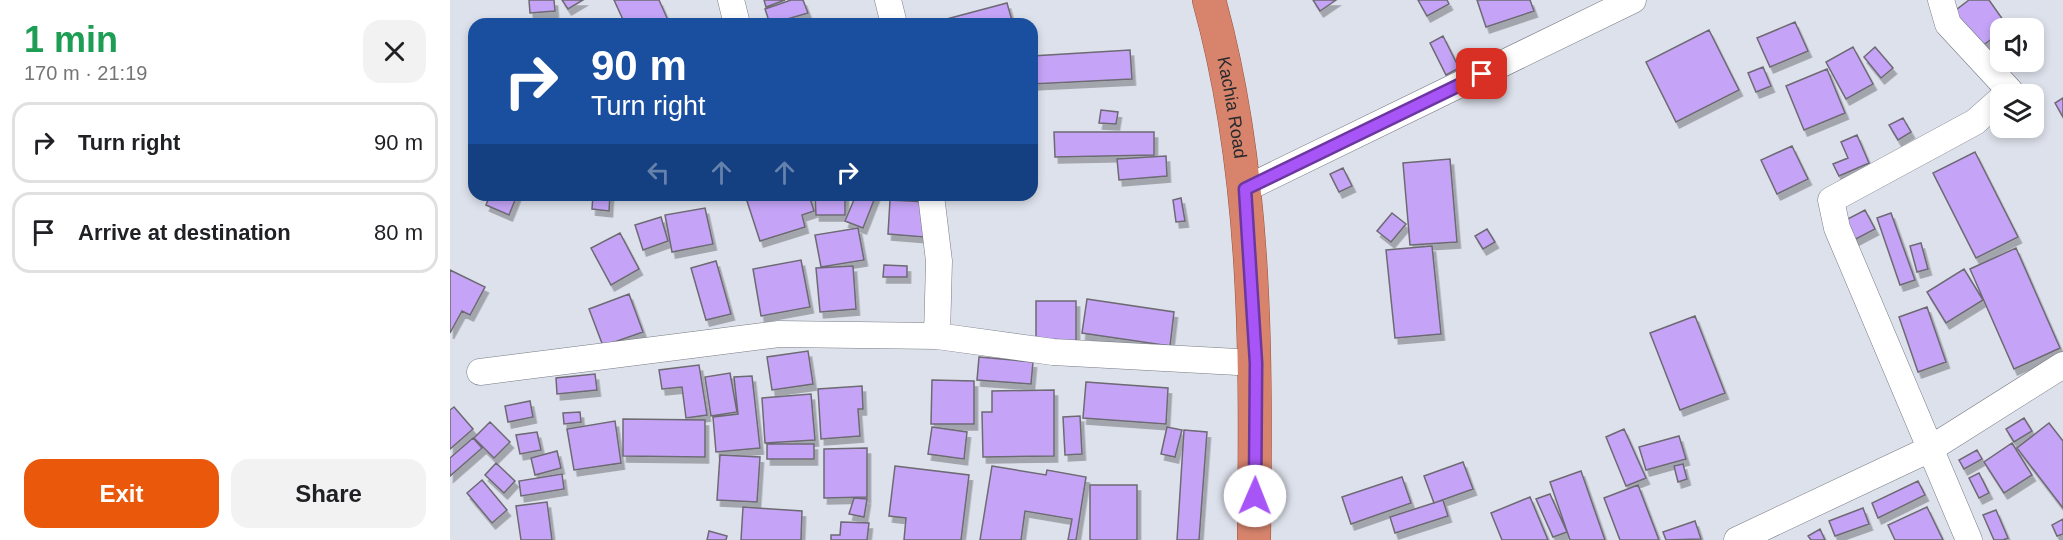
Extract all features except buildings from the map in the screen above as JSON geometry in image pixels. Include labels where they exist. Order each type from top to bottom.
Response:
[{"type":"highway","name":"Kachia Road","points":[[1209,0],[1231,105],[1245,189],[1256,363],[1254,540]]},
{"type":"street","points":[[730,0],[735,18]]},
{"type":"street","points":[[888,0],[892,18]]},
{"type":"street","points":[[1245,189],[1633,0]]},
{"type":"street","points":[[1941,0],[1948,24],[2004,84]]},
{"type":"street","points":[[1969,540],[1837,228],[1831,200],[1975,122],[1990,109]]},
{"type":"street","points":[[932,201],[939,261],[937,336]]},
{"type":"street","points":[[480,372],[779,334],[937,336],[1053,352],[1256,363]]},
{"type":"street","points":[[1737,540],[1930,449],[2063,365]]},
{"type":"route","points":[[1255,496],[1256,363],[1245,189],[1482,74]]}]
